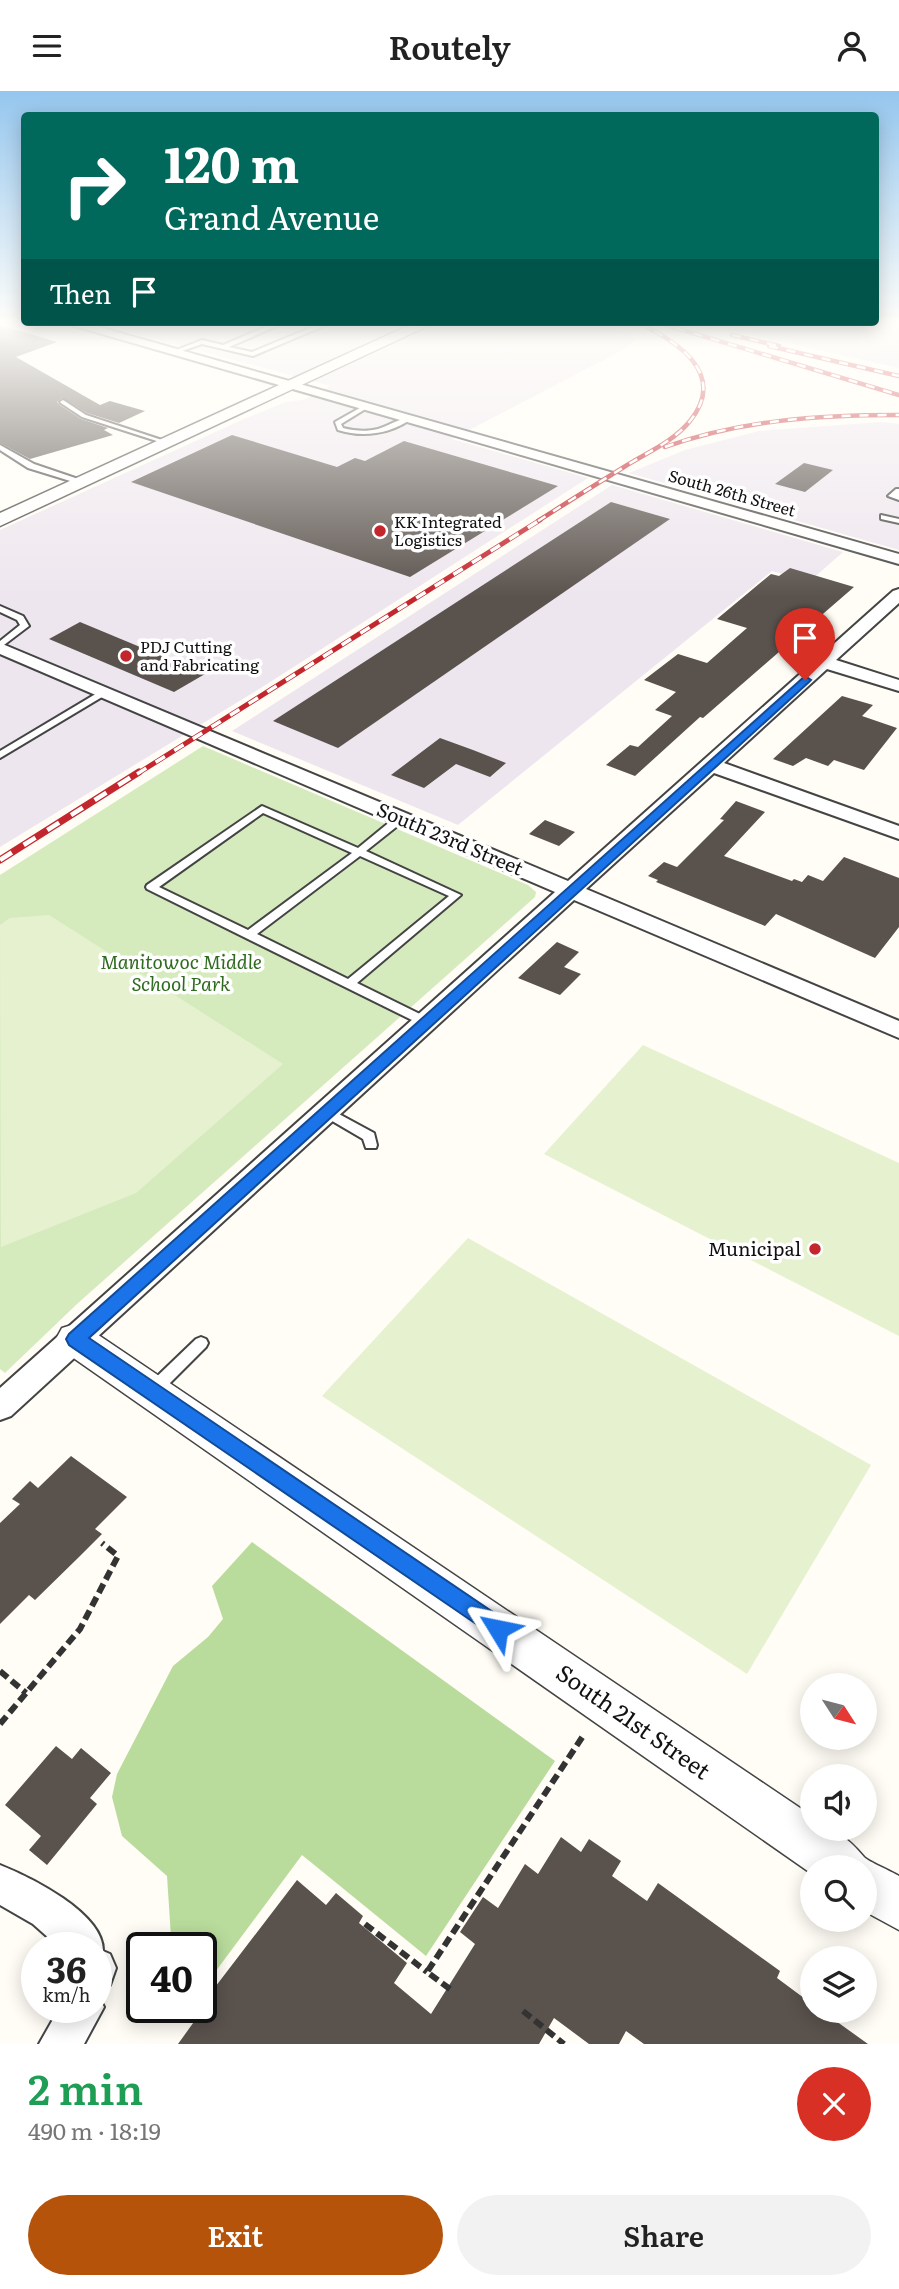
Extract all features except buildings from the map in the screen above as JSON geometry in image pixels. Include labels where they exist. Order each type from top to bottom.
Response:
[{"type":"street","points":[[0,520],[231,414]]},
{"type":"street","name":"South 26th Street","points":[[391,414],[899,559]]},
{"type":"street","points":[[0,1408],[899,594]]},
{"type":"street","name":"South 23rd Street","points":[[0,647],[899,1030]]},
{"type":"street","points":[[824,662],[899,686]]},
{"type":"street","points":[[711,765],[899,833]]},
{"type":"street","name":"South 21st Street","points":[[75,1339],[153,1390],[827,1855]]},
{"type":"street","points":[[0,1884],[34,1901],[73,1932]]},
{"type":"street","points":[[877,1891],[899,1905]]},
{"type":"street","points":[[60,2044],[74,2023]]},
{"type":"lane","points":[[81,414],[168,443]]},
{"type":"lane","points":[[349,414],[337,423],[340,429],[360,433],[378,431],[408,419]]},
{"type":"lane","points":[[0,447],[4,453],[31,465],[83,482]]},
{"type":"lane","points":[[899,491],[892,496],[899,498]]},
{"type":"lane","points":[[884,517],[899,521]]},
{"type":"lane","points":[[0,609],[20,618],[25,626],[0,647]]},
{"type":"lane","points":[[0,755],[104,692]]},
{"type":"lane","points":[[349,984],[456,895],[262,809],[151,887],[426,1022]]},
{"type":"lane","points":[[249,935],[401,818]]},
{"type":"lane","points":[[326,1112],[369,1136],[371,1145]]},
{"type":"lane","points":[[153,1390],[201,1343]]},
{"type":"path","points":[[0,1724],[80,1629],[118,1556],[102,1543]]},
{"type":"path","points":[[0,1671],[26,1693]]},
{"type":"path","points":[[427,1972],[583,1736]]},
{"type":"path","points":[[365,1924],[450,1989]]},
{"type":"path","points":[[523,2011],[564,2044]]},
{"type":"shaded area","points":[[256,414],[500,414],[452,439],[588,478],[264,686],[0,847],[0,530]]},
{"type":"shaded area","points":[[881,422],[899,424],[899,550],[629,473],[685,450],[759,431]]},
{"type":"shaded area","points":[[612,485],[843,552],[809,582],[772,571],[458,825],[232,731]]},
{"type":"green space","name":"Manitowoc Middle School Park","points":[[203,746],[528,885],[536,892],[535,897],[77,1304],[5,1373],[0,1369],[0,875]]},
{"type":"green space","points":[[49,915],[283,1064],[136,1193],[1,1247],[0,925],[10,918]]},
{"type":"green space","name":"Municipal","points":[[643,1045],[899,1163],[899,1336],[544,1154]]},
{"type":"green space","points":[[468,1238],[871,1465],[747,1674],[322,1396]]},
{"type":"green space","points":[[252,1542],[555,1761],[426,1956],[302,1855],[217,1969],[217,1932],[171,1932],[167,1876],[122,1836],[112,1797],[117,1774],[173,1666],[208,1637],[223,1619],[212,1586]]},
{"type":"railway","points":[[538,521],[667,441],[694,414]]},
{"type":"railway","points":[[665,447],[722,431],[780,421],[899,415]]},
{"type":"railway","points":[[137,774],[540,520]]},
{"type":"railway","points":[[0,860],[139,772]]},
{"type":"place","name":"KK Integrated Logistics","points":[[380,531]]},
{"type":"place","name":"PDJ Cutting and Fabricating","points":[[126,656]]},
{"type":"place","name":"Municipal","points":[[815,1249]]},
{"type":"route","points":[[498,1629],[75,1339],[805,680]]}]
